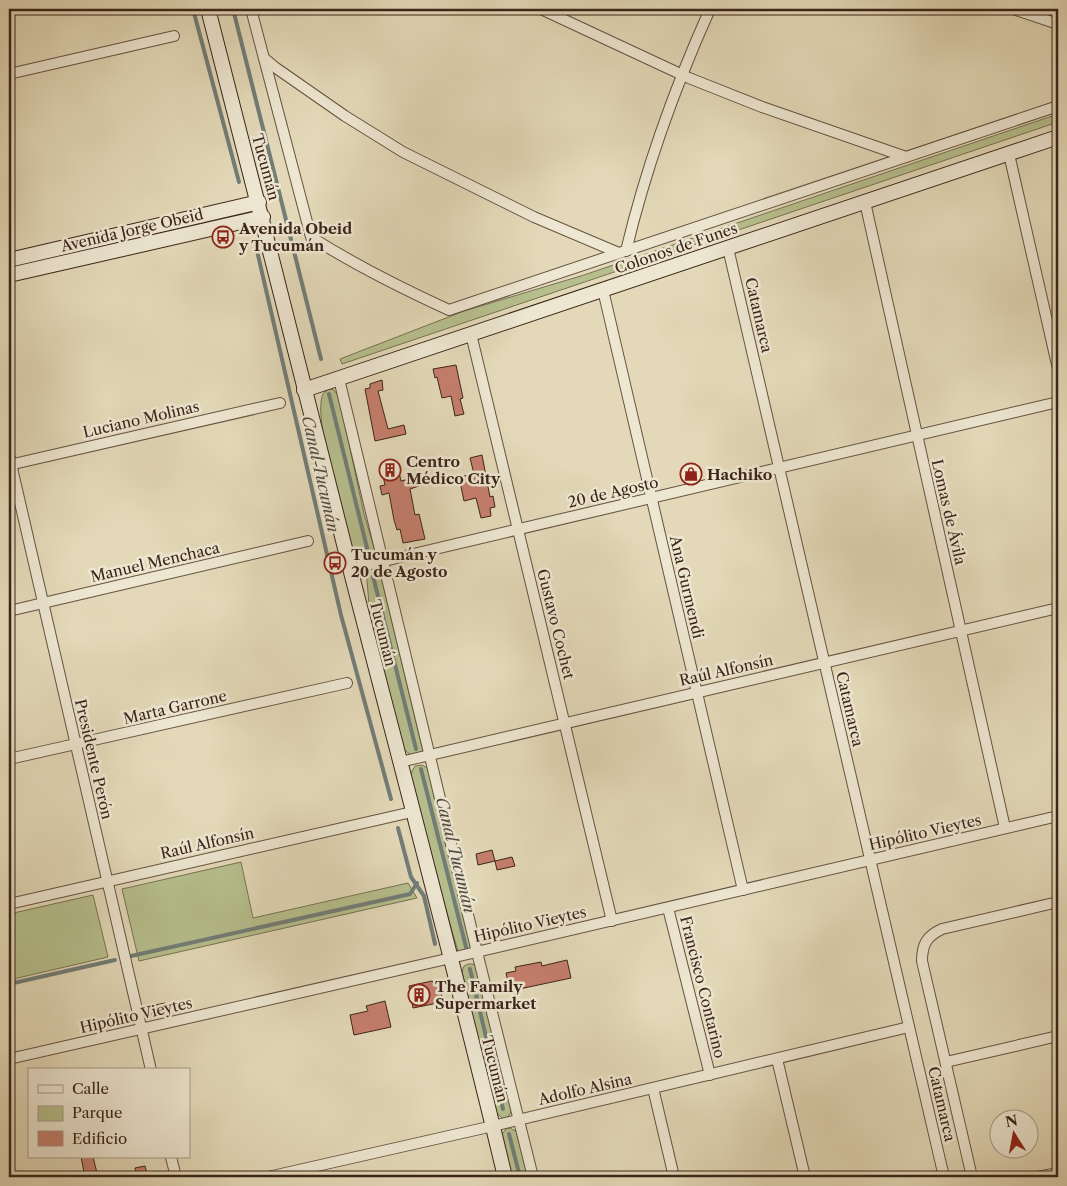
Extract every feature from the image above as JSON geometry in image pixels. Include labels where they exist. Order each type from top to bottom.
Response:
[{"type":"main road","name":"Tucumán","points":[[208,9],[263,217],[304,390],[451,958],[505,1177]]},
{"type":"main road","name":"Colonos de Funes","points":[[304,390],[1058,137]]},
{"type":"main road","name":"Avenida Jorge Obeid","points":[[9,260],[259,202]]},
{"type":"main road","name":"Avenida Jorge Obeid","points":[[9,275],[263,217]]},
{"type":"street","points":[[251,9],[311,237],[399,287],[449,310],[1058,106]]},
{"type":"street","points":[[541,9],[682,76],[762,107],[906,157]]},
{"type":"street","points":[[622,252],[648,166],[710,9]]},
{"type":"street","points":[[1013,9],[1058,24]]},
{"type":"street","points":[[9,74],[174,36]]},
{"type":"street","points":[[264,58],[345,116],[403,152],[534,217],[622,252]]},
{"type":"street","points":[[1010,154],[1058,368]]},
{"type":"street","name":"Lomas de Ávila","points":[[864,202],[1005,828]]},
{"type":"street","name":"Catamarca","points":[[728,248],[944,1177]]},
{"type":"street","name":"Ana Gurmendi","points":[[602,290],[743,890]]},
{"type":"street","name":"Gustavo Cochet","points":[[471,334],[612,921]]},
{"type":"street","name":"Tucumán","points":[[339,379],[533,1177]]},
{"type":"street","name":"20 de Agosto","points":[[350,569],[1058,402]]},
{"type":"street","name":"Luciano Molinas","points":[[10,461],[280,403]]},
{"type":"street","name":"Presidente Perón","points":[[10,461],[151,1068]]},
{"type":"street","name":"Manuel Menchaca","points":[[9,611],[308,541]]},
{"type":"street","name":"Raúl Alfonsín","points":[[400,762],[1058,608]]},
{"type":"street","name":"Marta Garrone","points":[[9,760],[347,683]]},
{"type":"street","name":"Raúl Alfonsín","points":[[9,904],[412,812]]},
{"type":"street","name":"Hipólito Vieytes","points":[[9,1059],[612,921],[1058,816]]},
{"type":"street","points":[[972,1177],[922,961],[922,950],[926,940],[932,933],[942,929],[1058,902]]},
{"type":"street","name":"Francisco Contarino","points":[[668,908],[710,1075]]},
{"type":"street","name":"Adolfo Alsina","points":[[268,1177],[520,1120],[909,1027]]},
{"type":"street","points":[[946,1062],[1058,1036]]},
{"type":"street","points":[[777,1059],[805,1177]]},
{"type":"street","points":[[654,1088],[674,1177]]},
{"type":"street","points":[[171,1158],[176,1177]]},
{"type":"street","points":[[1038,1177],[1058,1172]]},
{"type":"green space","points":[[1058,114],[1058,122],[342,364],[340,359],[464,311],[584,275]]},
{"type":"green space","points":[[253,209],[255,213],[9,271],[9,265]]},
{"type":"green space","points":[[330,389],[334,390],[339,397],[364,514],[375,551],[373,558],[364,562],[353,554],[326,450],[321,410],[322,395]]},
{"type":"green space","points":[[374,571],[378,572],[381,576],[423,751],[417,755],[412,755],[401,746],[371,629],[367,580],[368,575]]},
{"type":"green space","points":[[422,765],[429,769],[471,948],[460,953],[454,938],[411,784],[411,773],[415,766]]},
{"type":"green space","points":[[241,862],[253,918],[408,883],[417,898],[139,961],[122,889]]},
{"type":"green space","points":[[93,895],[108,957],[9,980],[9,914]]},
{"type":"green space","points":[[473,964],[477,968],[512,1110],[508,1117],[502,1118],[495,1111],[462,972],[464,966]]},
{"type":"green space","points":[[510,1128],[517,1132],[528,1177],[511,1177],[502,1134],[506,1129]]},
{"type":"building","points":[[456,365],[463,398],[460,399],[464,414],[455,416],[451,396],[442,398],[433,369]]},
{"type":"building","points":[[382,380],[383,390],[378,391],[388,429],[404,425],[406,434],[375,441],[365,389],[370,388],[370,384]]},
{"type":"building","points":[[482,455],[490,497],[493,496],[495,507],[490,508],[491,516],[481,518],[476,498],[464,501],[459,477],[474,474],[470,458]]},
{"type":"building","points":[[397,463],[401,481],[417,477],[419,486],[410,489],[415,515],[419,514],[425,539],[403,543],[400,529],[397,530],[394,520],[389,493],[382,495],[380,486],[385,485],[381,467]]},
{"type":"building","points":[[492,850],[495,861],[478,865],[476,854]]},
{"type":"building","points":[[512,857],[515,866],[497,870],[495,861]]},
{"type":"building","points":[[567,960],[571,978],[510,991],[506,973],[516,971],[515,967],[541,962],[542,966]]},
{"type":"building","points":[[432,981],[440,987],[443,1002],[413,1008],[409,986]]},
{"type":"building","points":[[385,1001],[391,1027],[354,1035],[350,1015],[368,1011],[366,1006]]},
{"type":"building","points":[[165,1003],[167,1012],[150,1015],[147,1013],[146,1007]]},
{"type":"building","points":[[81,1158],[93,1158],[98,1177],[85,1177]]},
{"type":"building","points":[[145,1166],[148,1177],[137,1177],[135,1168]]},
{"type":"waterway","name":"Canal Tucumán","points":[[193,9],[239,182]]},
{"type":"waterway","name":"Canal Tucumán","points":[[233,9],[321,359]]},
{"type":"waterway","name":"Canal Tucumán","points":[[255,242],[341,615],[391,799]]},
{"type":"waterway","name":"Canal Tucumán","points":[[329,394],[369,556]]},
{"type":"waterway","name":"Canal Tucumán","points":[[373,576],[416,749]]},
{"type":"waterway","name":"Canal Tucumán","points":[[421,769],[466,947]]},
{"type":"waterway","name":"Canal Tucumán","points":[[398,828],[411,877],[424,896],[435,944]]},
{"type":"waterway","points":[[131,956],[410,894],[417,883]]},
{"type":"waterway","points":[[9,984],[115,960]]},
{"type":"waterway","name":"Canal Tucumán","points":[[470,969],[503,1109]]},
{"type":"waterway","name":"Canal Tucumán","points":[[509,1134],[520,1177]]},
{"type":"place","name":"Avenida Obeid y Tucumán","points":[[223,237]]},
{"type":"place","name":"Centro Médico City","points":[[390,470]]},
{"type":"place","name":"Hachiko","points":[[691,474]]},
{"type":"place","name":"Tucumán y 20 de Agosto","points":[[335,563]]},
{"type":"place","name":"The Family Supermarket","points":[[419,995]]}]
